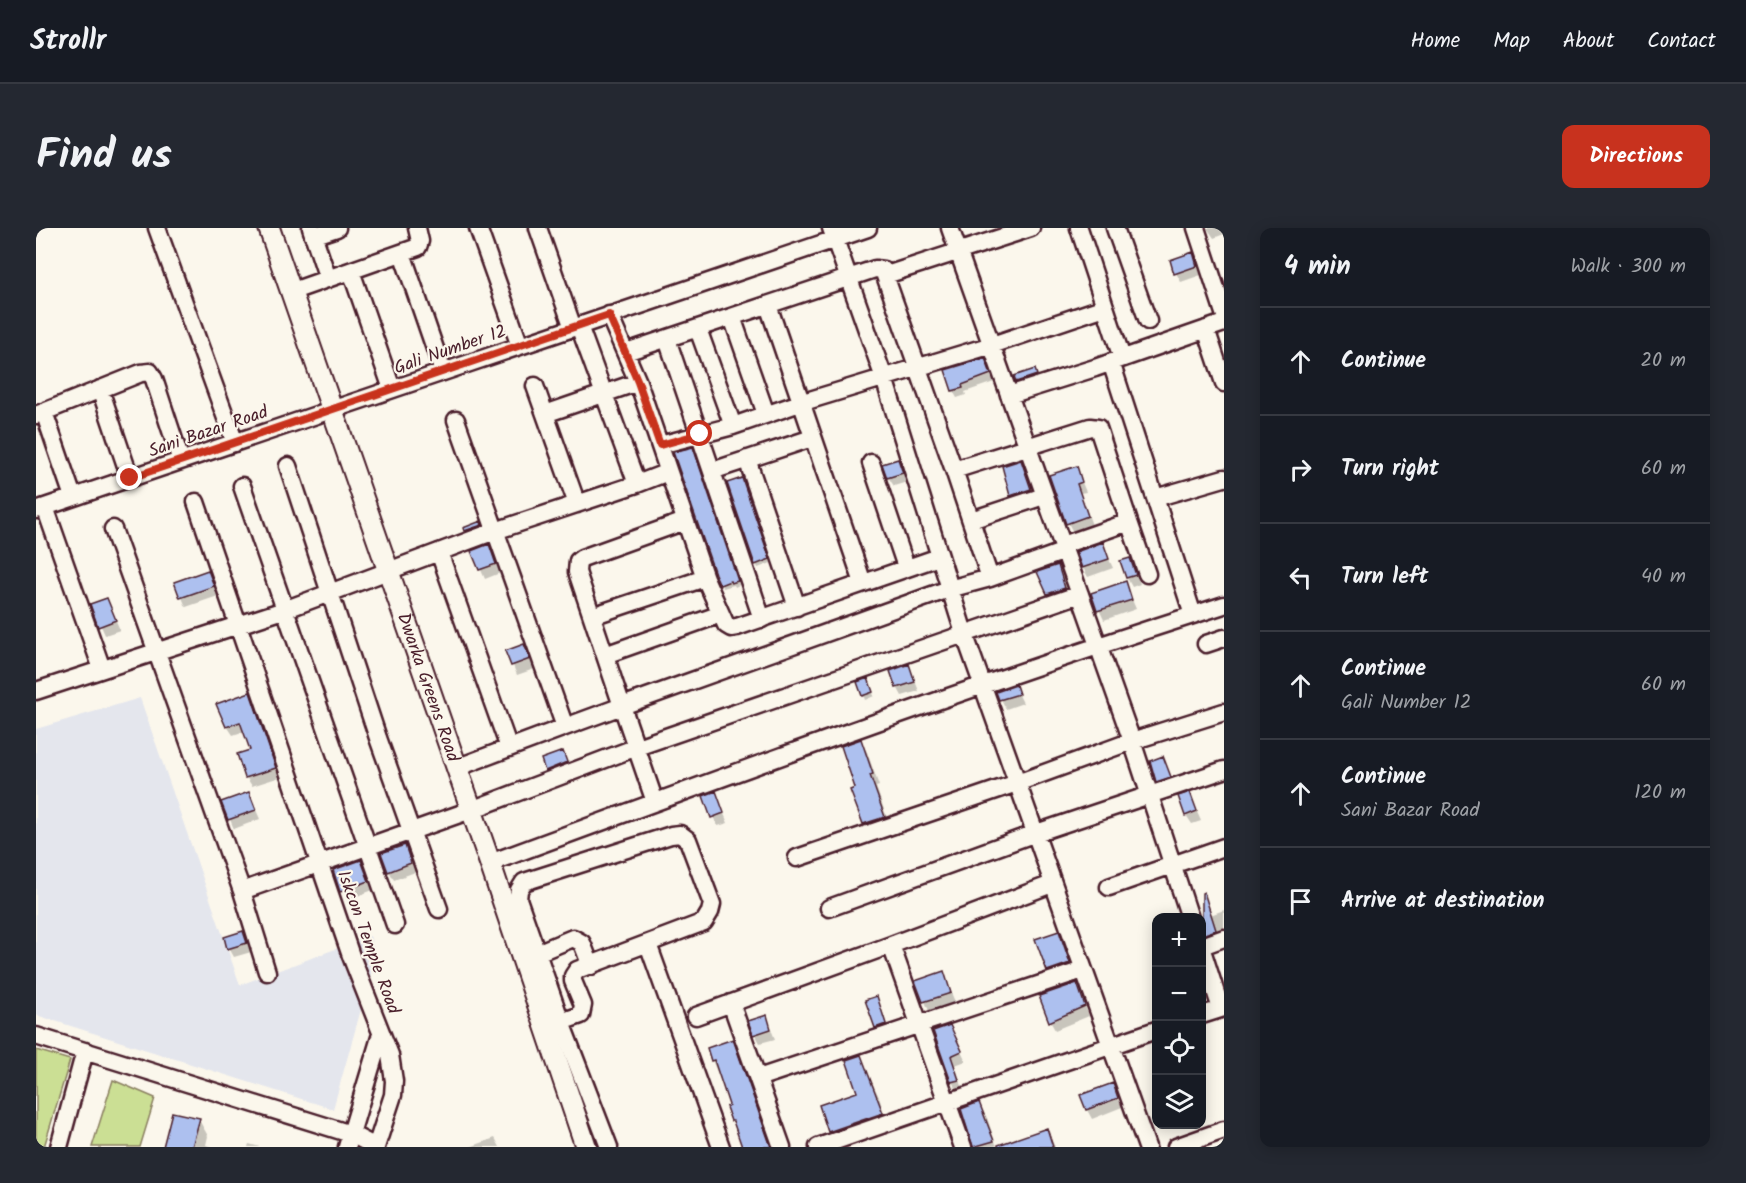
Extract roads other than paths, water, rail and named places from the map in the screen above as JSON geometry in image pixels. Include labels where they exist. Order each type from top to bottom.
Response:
[{"type":"street","points":[[157,228],[235,443]]},
{"type":"street","name":"Dwarka Greens Road","points":[[268,228],[490,863],[540,986],[586,1147]]},
{"type":"street","points":[[328,279],[312,232],[337,228]]},
{"type":"street","points":[[290,292],[418,247],[420,241],[417,228]]},
{"type":"street","points":[[478,228],[520,346]]},
{"type":"street","points":[[538,228],[604,393],[637,484]]},
{"type":"street","name":"Gali Number 12","points":[[392,389],[576,327],[833,234],[868,228]]},
{"type":"street","points":[[950,228],[1099,645],[1188,913]]},
{"type":"street","points":[[886,275],[1031,228]]},
{"type":"street","points":[[1079,228],[1105,307],[1116,360],[1155,498],[1193,615]]},
{"type":"street","points":[[1115,228],[1148,321]]},
{"type":"street","points":[[1196,228],[1224,313]]},
{"type":"street","points":[[833,234],[884,378],[964,633],[1109,1046],[1147,1147]]},
{"type":"street","points":[[402,253],[443,372]]},
{"type":"street","points":[[626,352],[879,268],[883,270],[990,578]]},
{"type":"street","points":[[351,272],[392,389]]},
{"type":"street","points":[[768,305],[863,583]]},
{"type":"street","points":[[660,445],[733,426],[1105,307]]},
{"type":"street","points":[[609,315],[638,382],[705,578],[726,625],[731,627],[762,619],[939,557]]},
{"type":"street","points":[[732,317],[766,414]]},
{"type":"street","points":[[1009,395],[1224,323]]},
{"type":"street","points":[[698,329],[733,426]]},
{"type":"street","points":[[1206,329],[1224,383]]},
{"type":"street","points":[[667,339],[762,619]]},
{"type":"street","points":[[73,497],[40,413],[141,373],[150,372],[154,379],[181,461]]},
{"type":"street","points":[[545,414],[638,382]]},
{"type":"street","points":[[535,386],[577,504]]},
{"type":"street","points":[[100,389],[130,478]]},
{"type":"street","name":"Sani Bazar Road","points":[[40,508],[392,389]]},
{"type":"street","points":[[456,420],[564,727]]},
{"type":"street","points":[[954,470],[1090,427],[1098,428],[1147,574]]},
{"type":"street","points":[[712,471],[813,438]]},
{"type":"street","points":[[747,459],[797,606]]},
{"type":"street","points":[[871,463],[906,567]]},
{"type":"street","points":[[288,466],[329,593],[439,909]]},
{"type":"street","points":[[36,691],[284,610],[495,531],[668,472]]},
{"type":"street","points":[[1155,498],[1224,478]]},
{"type":"street","points":[[242,486],[395,925]]},
{"type":"street","points":[[971,519],[1044,496]]},
{"type":"street","name":"Iskcon Temple Road","points":[[195,502],[351,956],[390,1055],[394,1081],[393,1095],[376,1147]]},
{"type":"street","points":[[40,508],[102,669]]},
{"type":"street","points":[[656,802],[577,572],[578,561],[685,521]]},
{"type":"street","points":[[456,768],[949,589],[990,578],[1129,522]]},
{"type":"street","points":[[113,529],[242,891],[267,972]]},
{"type":"street","points":[[439,552],[509,748]]},
{"type":"street","points":[[592,616],[705,578]]},
{"type":"street","points":[[242,891],[471,810],[637,747],[1080,594]]},
{"type":"street","points":[[490,863],[982,684],[1224,605]]},
{"type":"street","points":[[604,655],[721,614]]},
{"type":"street","points":[[1206,644],[1224,638]]},
{"type":"street","points":[[797,858],[1132,741],[1224,712]]},
{"type":"street","points":[[829,908],[1036,833],[1224,770]]},
{"type":"street","points":[[561,1022],[581,1015],[583,1005],[573,981],[573,975],[577,970],[704,922],[712,904],[688,840],[680,834],[524,882],[519,890],[518,899],[537,952],[540,986],[561,1022],[609,1147]]},
{"type":"street","points":[[1109,887],[1224,847]]},
{"type":"street","points":[[696,1016],[1052,884]]},
{"type":"street","points":[[537,952],[573,938],[582,943],[591,966]]},
{"type":"street","points":[[1206,946],[1224,938]]},
{"type":"street","points":[[648,944],[721,1147]]},
{"type":"street","points":[[891,945],[963,1147]]},
{"type":"street","points":[[1206,959],[1223,1008],[1206,1014]]},
{"type":"street","points":[[758,1078],[1083,970]]},
{"type":"street","points":[[731,1003],[782,1147]]},
{"type":"street","points":[[818,1147],[1152,1031]]},
{"type":"street","name":"Iskcon Temple Road","points":[[349,1140],[381,1034]]},
{"type":"street","points":[[36,1036],[376,1147]]},
{"type":"street","points":[[58,1147],[85,1051]]},
{"type":"street","points":[[1176,1147],[1224,1130]]}]
